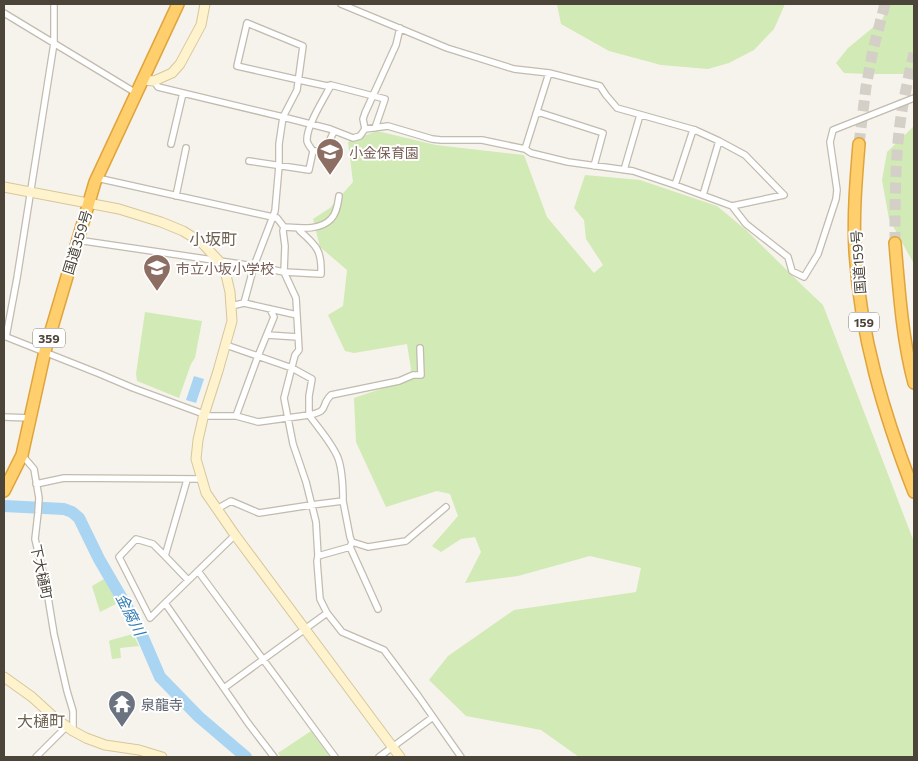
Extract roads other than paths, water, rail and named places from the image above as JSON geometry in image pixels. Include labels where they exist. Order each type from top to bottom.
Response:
[{"type":"highway","name":"国道359号","points":[[4,491],[22,455],[45,351],[97,178],[136,94],[148,80],[178,4]]},
{"type":"highway","name":"国道159号","points":[[859,144],[855,251],[865,327],[878,388],[888,422],[914,492]]},
{"type":"highway","points":[[895,243],[901,308],[914,383]]},
{"type":"street","points":[[54,4],[54,43],[17,278],[5,336],[133,388],[209,416],[236,416],[258,422],[320,413],[324,410],[331,395],[399,381],[413,375],[421,375],[420,348]]},
{"type":"street","points":[[148,80],[172,73],[180,64],[201,25],[205,4]]},
{"type":"street","points":[[341,4],[447,48],[514,69],[550,73],[600,86],[617,108],[695,130],[745,154],[784,195],[732,206]]},
{"type":"street","points":[[4,13],[136,94]]},
{"type":"street","points":[[244,303],[254,266],[276,211],[279,144],[283,117],[297,90],[298,80],[304,46],[247,23],[236,66],[298,80],[327,86],[331,85],[385,99],[375,128]]},
{"type":"street","points":[[148,80],[158,87],[310,124],[353,138],[360,136],[365,129],[363,119],[396,44],[400,28]]},
{"type":"street","points":[[525,149],[550,73]]},
{"type":"street","points":[[249,161],[309,170],[313,151],[307,143],[310,124],[331,85]]},
{"type":"street","points":[[171,144],[183,93]]},
{"type":"street","points":[[365,129],[388,126],[432,139],[482,140],[525,149],[531,153],[568,162],[633,171],[675,185],[732,206],[746,224],[788,257],[792,271],[804,277],[818,254],[836,199],[830,142],[833,130],[914,98]]},
{"type":"street","points":[[536,114],[541,113],[603,133],[594,166]]},
{"type":"street","points":[[624,170],[640,115]]},
{"type":"street","points":[[675,185],[692,133],[695,130]]},
{"type":"street","points":[[313,151],[325,151],[334,131]]},
{"type":"street","points":[[703,195],[719,141]]},
{"type":"street","points":[[176,196],[186,148]]},
{"type":"street","points":[[97,178],[277,218],[284,227],[284,272],[296,298],[299,350],[295,355],[284,398],[293,444],[306,482],[316,522],[320,599],[327,613],[342,632],[384,650],[461,757]]},
{"type":"street","points":[[4,187],[89,203],[161,222],[183,231],[200,242],[219,262],[226,276],[230,292],[232,322],[204,414],[196,450],[196,459],[206,493],[234,535],[400,757]]},
{"type":"street","points":[[284,227],[303,228],[321,225],[331,219],[340,196]]},
{"type":"street","points":[[78,240],[284,272],[321,274],[321,258],[317,248],[298,228]]},
{"type":"street","points":[[231,306],[244,303],[297,315]]},
{"type":"street","points":[[236,416],[274,317],[270,309]]},
{"type":"street","points":[[267,335],[298,337]]},
{"type":"street","points":[[226,345],[292,368],[312,379],[309,396],[309,415],[339,459],[343,501],[351,544],[378,609]]},
{"type":"street","points":[[4,417],[30,418]]},
{"type":"street","name":"下大樋町","points":[[22,455],[34,468],[38,498],[35,539],[46,585],[54,634],[73,711],[70,728]]},
{"type":"street","points":[[36,484],[64,478],[202,479]]},
{"type":"street","points":[[164,556],[187,480]]},
{"type":"street","points":[[217,509],[231,500],[259,513],[343,501]]},
{"type":"street","points":[[318,556],[351,544],[368,547],[406,541],[446,507]]},
{"type":"street","points":[[188,580],[153,544],[136,539],[119,557],[150,618],[234,535]]},
{"type":"street","points":[[198,571],[335,757]]},
{"type":"street","points":[[165,603],[274,757]]},
{"type":"street","points":[[224,688],[327,613]]},
{"type":"street","points":[[4,677],[70,728],[86,738],[105,746],[139,750],[162,757]]},
{"type":"street","points":[[378,757],[433,717]]},
{"type":"street","points":[[36,757],[70,728]]},
{"type":"water","points":[[194,376],[204,379],[196,403],[186,400]]},
{"type":"waterway","name":"金腐川","points":[[4,506],[64,509],[72,512],[79,518],[99,559],[138,626],[160,677],[199,717],[246,757]]},
{"type":"tunnel","points":[[859,144],[866,87],[885,4]]},
{"type":"tunnel","points":[[895,243],[899,132],[903,102],[914,53]]},
{"type":"place","name":"小金保育園","points":[[330,176]]},
{"type":"place","name":"市立小坂小学校","points":[[157,292]]},
{"type":"place","name":"泉龍寺","points":[[122,728]]},
{"type":"district","name":"小坂町","points":[[213,238]]},
{"type":"district","name":"大樋町","points":[[41,720]]}]
